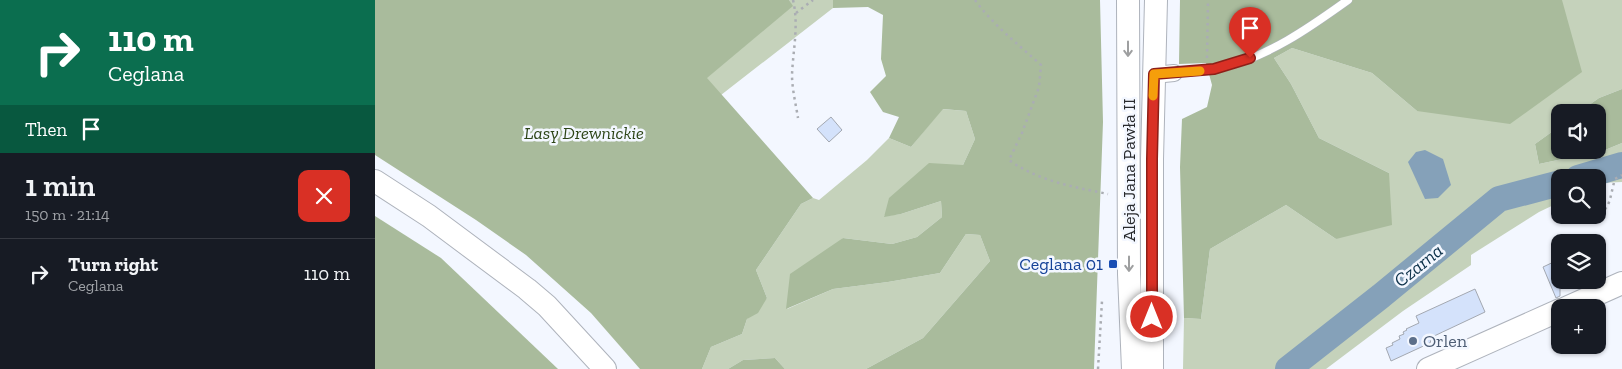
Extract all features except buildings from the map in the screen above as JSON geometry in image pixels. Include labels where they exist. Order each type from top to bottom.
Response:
[{"type":"main road","name":"Aleja Jana Pawła II","points":[[1128,0],[1129,274],[1133,369]]},
{"type":"main road","name":"Aleja Jana Pawła II","points":[[1153,369],[1152,159],[1164,74],[1156,0]]},
{"type":"main road","points":[[375,181],[429,216],[527,289],[547,306],[605,369]]},
{"type":"main road","points":[[1586,299],[1622,283]]},
{"type":"main road","points":[[1428,369],[1551,314]]},
{"type":"lane","points":[[1164,74],[1207,70],[1233,64],[1266,52],[1291,39],[1348,0]]},
{"type":"path","points":[[793,0],[796,13],[796,37],[792,77],[799,118]]},
{"type":"path","points":[[796,13],[813,0]]},
{"type":"path","points":[[975,0],[1000,29],[1041,65],[1039,87],[1022,133],[1009,160],[1023,170],[1033,174],[1071,186],[1108,194]]},
{"type":"path","points":[[1207,70],[1208,0]]},
{"type":"path","points":[[1606,210],[1609,206],[1615,179],[1622,175]]},
{"type":"path","points":[[1098,369],[1102,301]]},
{"type":"green space","name":"Lasy Drewnickie","points":[[375,0],[789,0],[793,6],[707,78],[813,198],[801,204],[756,270],[767,298],[758,313],[747,319],[742,334],[711,347],[702,369],[640,369],[591,313],[526,255],[476,220],[375,155]]},
{"type":"green space","points":[[789,0],[833,0],[833,8],[721,95],[706,78],[792,6]]},
{"type":"green space","points":[[833,0],[1100,0],[1103,122],[1094,369],[866,369],[923,338],[990,261],[980,235],[966,234],[940,273],[833,289],[786,309],[790,274],[843,238],[892,244],[917,237],[942,217],[941,201],[901,214],[884,217],[889,198],[929,163],[963,165],[975,139],[966,111],[943,109],[911,147],[889,138],[899,117],[883,112],[870,92],[886,76],[881,59],[883,15],[868,7],[833,8]]},
{"type":"green space","points":[[1180,0],[1562,0],[1582,72],[1510,124],[1417,111],[1372,73],[1292,48],[1274,58],[1291,84],[1319,138],[1389,173],[1392,225],[1336,239],[1286,205],[1210,249],[1201,319],[1184,318],[1180,167],[1182,119],[1207,107],[1212,85],[1206,63],[1179,64]]},
{"type":"green space","points":[[1562,0],[1622,0],[1622,89],[1599,98],[1590,104],[1551,104],[1551,132],[1535,144],[1539,164],[1563,159],[1606,159],[1606,150],[1622,143],[1622,182],[1606,183],[1606,169],[1551,169],[1551,206],[1471,255],[1471,265],[1403,311],[1326,369],[1183,369],[1184,318],[1201,319],[1210,249],[1286,205],[1336,239],[1389,173],[1319,138],[1291,84],[1274,58],[1292,48],[1372,73],[1417,111]]},
{"type":"green space","points":[[1622,89],[1622,143],[1606,150],[1606,104],[1590,104],[1599,98]]},
{"type":"green space","points":[[942,109],[966,111],[975,139],[963,165],[884,216],[901,214],[941,201],[942,217],[917,237],[892,244],[843,238],[787,309],[833,289],[940,273],[966,234],[980,235],[990,261],[923,338],[866,369],[785,369],[775,358],[743,360],[728,369],[702,369],[711,347],[742,334],[747,319],[767,298],[756,270],[801,204],[813,198],[819,200],[867,160],[889,138],[911,147]]},
{"type":"green space","points":[[1551,132],[1551,159],[1563,159],[1539,164],[1535,144]]},
{"type":"green space","points":[[375,216],[441,258],[558,369],[375,369]]},
{"type":"green space","points":[[775,358],[785,369],[728,369],[743,360]]},
{"type":"water","points":[[1425,150],[1443,159],[1451,185],[1438,198],[1425,199],[1408,162],[1416,152]]},
{"type":"waterway","name":"Czarna","points":[[1606,170],[1622,165]]},
{"type":"waterway","name":"Czarna","points":[[1288,369],[1381,296],[1499,199],[1551,185]]},
{"type":"slow traffic","points":[[1153,96],[1154,74],[1200,71]]},
{"type":"place","name":"Ceglana 01","points":[[1113,264]]},
{"type":"place","name":"Orlen","points":[[1413,341]]},
{"type":"route","points":[[1152,317],[1154,74],[1214,69],[1250,58]]}]
